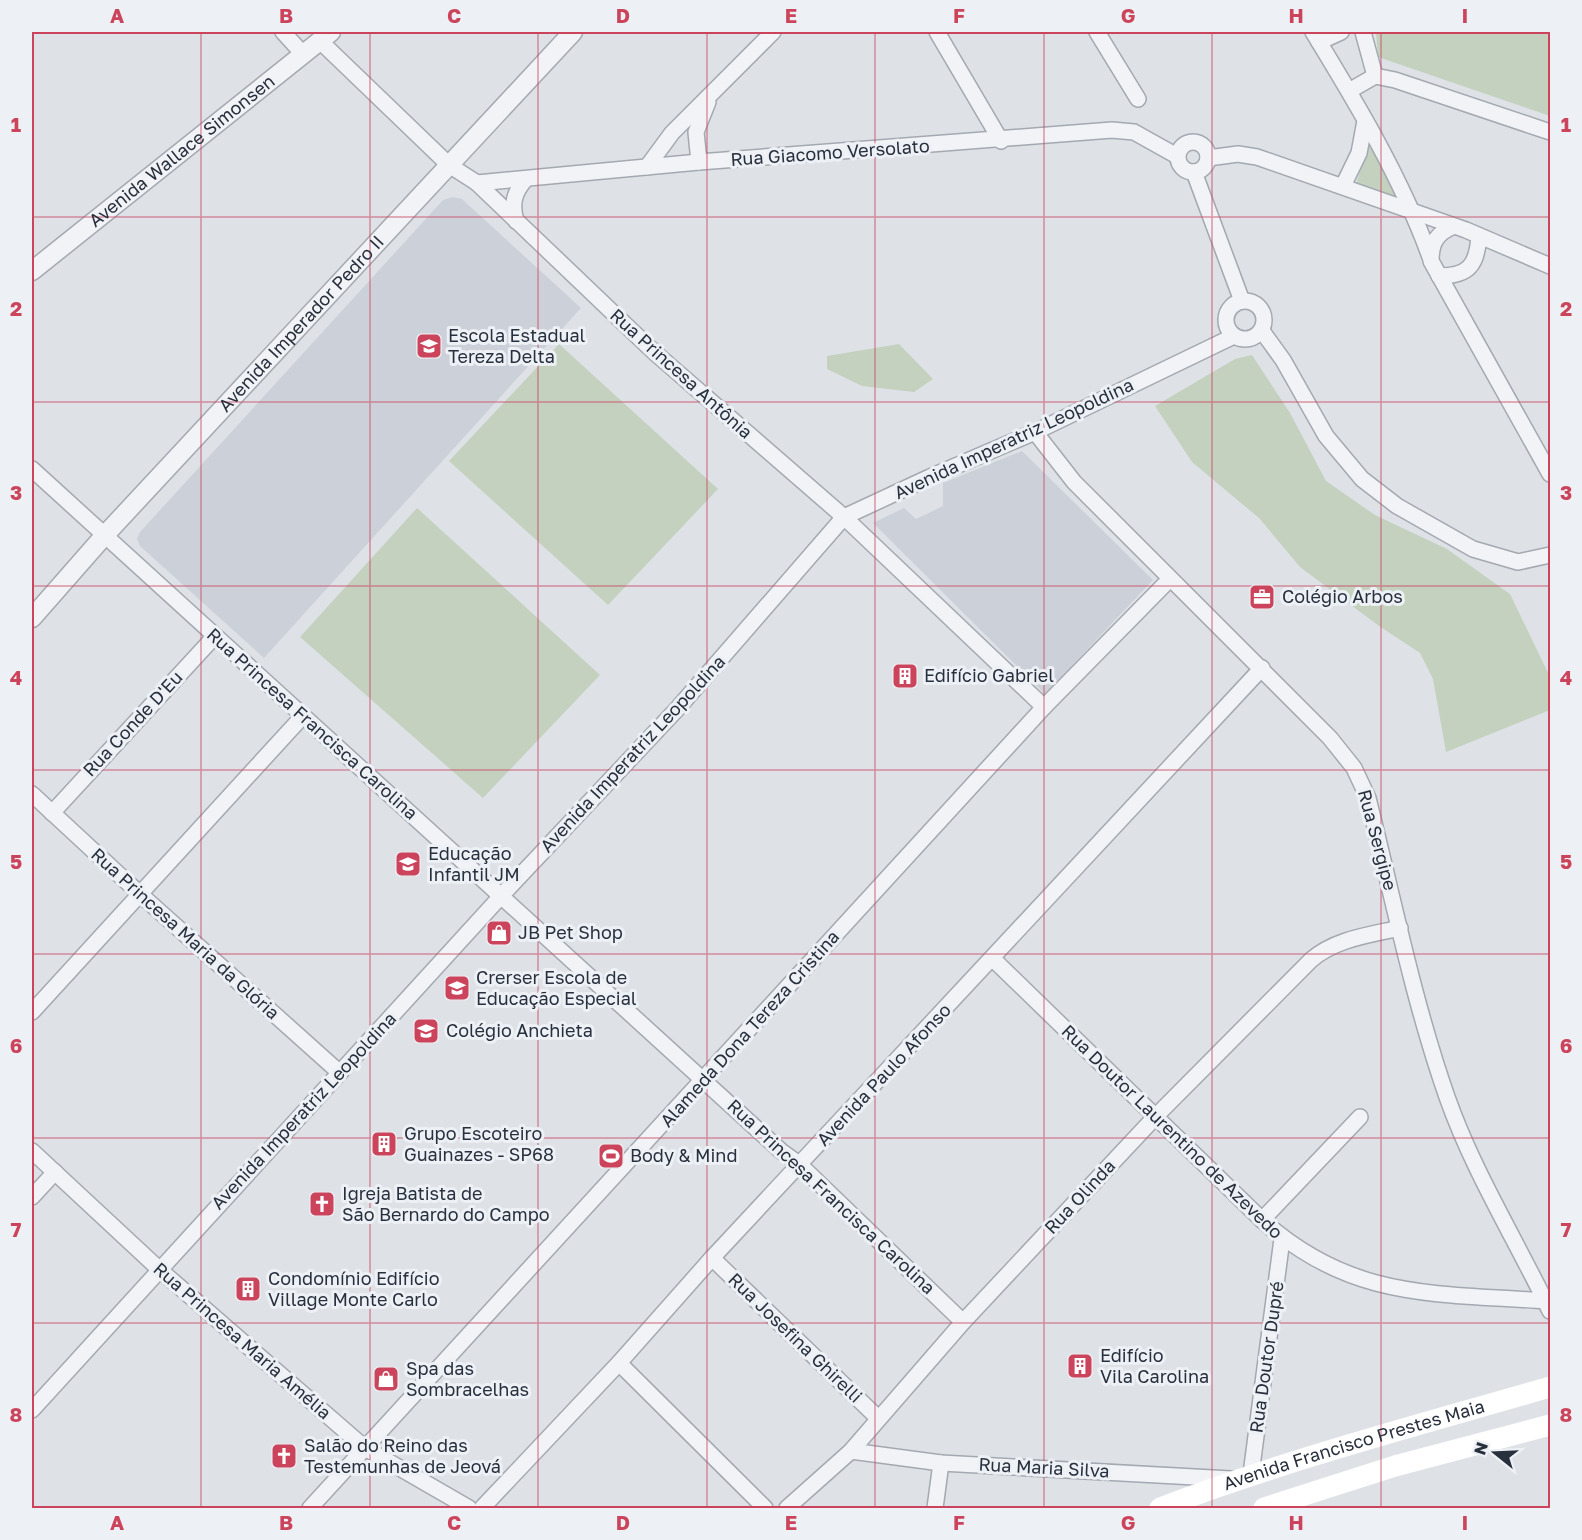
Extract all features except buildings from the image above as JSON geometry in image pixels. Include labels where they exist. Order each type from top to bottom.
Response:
[{"type":"main road","name":"Avenida Francisco Prestes Maia","points":[[1160,1509],[1244,1477],[1323,1451],[1551,1387]]},
{"type":"main road","name":"Avenida Francisco Prestes Maia","points":[[1264,1509],[1395,1466],[1551,1425]]},
{"type":"street","points":[[284,32],[303,54]]},
{"type":"street","name":"Avenida Imperador Pedro II","points":[[32,618],[104,536],[573,32]]},
{"type":"street","points":[[647,167],[663,143],[773,32]]},
{"type":"street","points":[[937,32],[1002,141]]},
{"type":"street","points":[[1097,32],[1138,99]]},
{"type":"street","points":[[1341,32],[1316,37],[1349,91],[1413,211],[1431,261],[1439,276],[1551,474]]},
{"type":"street","points":[[1363,32],[1375,76]]},
{"type":"street","name":"Avenida Wallace Simonsen","points":[[32,271],[325,36]]},
{"type":"street","name":"Rua Princesa Antônia","points":[[325,36],[449,165],[477,183],[654,352],[844,517],[1044,707]]},
{"type":"street","points":[[1349,91],[1375,76],[1440,93],[1551,132]]},
{"type":"street","points":[[699,162],[697,125],[717,87]]},
{"type":"street","points":[[1343,186],[1359,153],[1365,121]]},
{"type":"street","name":"Rua Giacomo Versolato","points":[[477,183],[699,162],[1002,141],[1124,130],[1140,135],[1177,156]]},
{"type":"street","points":[[1194,172],[1203,168],[1208,158],[1203,145],[1194,141],[1181,147],[1177,156],[1180,166],[1194,172],[1242,301]]},
{"type":"street","points":[[1208,158],[1238,154],[1257,157],[1454,226],[1551,266]]},
{"type":"street","points":[[516,221],[513,202],[515,193],[526,179]]},
{"type":"street","points":[[1431,261],[1431,250],[1437,235],[1454,226]]},
{"type":"street","points":[[1439,276],[1461,274],[1470,268],[1475,259],[1479,236]]},
{"type":"street","points":[[1262,331],[1246,340],[1234,336],[1226,319],[1231,308],[1242,301],[1249,301],[1259,307],[1264,319],[1262,331],[1283,360],[1326,436],[1362,479],[1397,506],[1473,549],[1518,562],[1551,555]]},
{"type":"street","name":"Avenida Imperatriz Leopoldina","points":[[32,1410],[502,895],[678,708],[844,517],[1035,432],[1234,336]]},
{"type":"street","name":"Rua Sergipe","points":[[1035,432],[1074,482],[1169,580],[1262,668],[1330,738],[1354,768],[1368,798],[1417,999],[1448,1099],[1476,1163],[1548,1306]]},
{"type":"street","name":"Rua Princesa Francisca Carolina","points":[[32,469],[302,717],[502,895],[781,1151],[799,1164],[963,1322]]},
{"type":"street","name":"Alameda Dona Tereza Cristina","points":[[310,1509],[1044,707],[1169,580]]},
{"type":"street","name":"Rua Conde D'Eu","points":[[52,813],[215,636]]},
{"type":"street","name":"Avenida Paulo Afonso","points":[[482,1509],[620,1363],[712,1258],[799,1164],[993,959],[1262,668]]},
{"type":"street","points":[[32,1012],[302,717]]},
{"type":"street","name":"Rua Princesa Maria da Glória","points":[[32,794],[340,1073]]},
{"type":"street","name":"Rua Olinda","points":[[787,1509],[852,1451],[878,1418],[963,1322],[1156,1115],[1320,952],[1346,940],[1400,928]]},
{"type":"street","name":"Rua Doutor Laurentino de Azevedo","points":[[993,959],[1282,1239],[1346,1275],[1378,1285],[1548,1306]]},
{"type":"street","points":[[1262,1220],[1360,1118]]},
{"type":"street","name":"Rua Princesa Maria Amélia","points":[[32,1151],[160,1270],[365,1448],[469,1509]]},
{"type":"street","points":[[32,1197],[55,1172]]},
{"type":"street","name":"Rua Doutor Dupré","points":[[1244,1477],[1282,1239]]},
{"type":"street","name":"Rua Josefina Ghirelli","points":[[712,1258],[878,1418]]},
{"type":"street","points":[[620,1363],[762,1506]]},
{"type":"street","name":"Rua Maria Silva","points":[[852,1451],[941,1463],[1244,1477]]},
{"type":"street","points":[[935,1509],[941,1463]]},
{"type":"shaded area","points":[[453,197],[462,199],[581,308],[264,658],[140,546],[137,539],[140,532],[443,200]]},
{"type":"shaded area","points":[[1022,451],[1153,580],[1045,694],[873,523],[904,508],[916,519],[943,506],[943,483]]},
{"type":"green space","points":[[1376,32],[1550,32],[1550,116],[1378,57]]},
{"type":"green space","points":[[1371,137],[1401,201],[1356,184]]},
{"type":"green space","points":[[559,344],[718,489],[608,605],[449,461]]},
{"type":"green space","points":[[899,344],[933,379],[914,392],[862,386],[827,369],[827,356]]},
{"type":"green space","points":[[1252,355],[1290,413],[1326,481],[1375,515],[1447,549],[1510,594],[1550,677],[1550,710],[1446,752],[1433,679],[1420,653],[1379,626],[1300,567],[1259,518],[1192,462],[1155,406],[1235,359]]},
{"type":"green space","points":[[417,508],[600,675],[483,798],[300,637]]},
{"type":"place","name":"Escola Estadual Tereza Delta","points":[[429,346]]},
{"type":"place","name":"Colégio Arbos","points":[[1262,597]]},
{"type":"place","name":"Edifício Gabriel","points":[[905,676]]},
{"type":"place","name":"Educação Infantil JM","points":[[408,864]]},
{"type":"place","name":"JB Pet Shop","points":[[499,933]]},
{"type":"place","name":"Crerser Escola de Educação Especial","points":[[457,988]]},
{"type":"place","name":"Colégio Anchieta","points":[[426,1031]]},
{"type":"place","name":"Grupo Escoteiro Guainazes - SP68","points":[[384,1144]]},
{"type":"place","name":"Body & Mind","points":[[611,1156]]},
{"type":"place","name":"Igreja Batista de São Bernardo do Campo","points":[[322,1204]]},
{"type":"place","name":"Condomínio Edifício Village Monte Carlo","points":[[248,1289]]},
{"type":"place","name":"Edifício Vila Carolina","points":[[1080,1366]]},
{"type":"place","name":"Spa das Sombracelhas","points":[[386,1379]]},
{"type":"place","name":"Salão do Reino das Testemunhas de Jeová","points":[[284,1456]]}]
